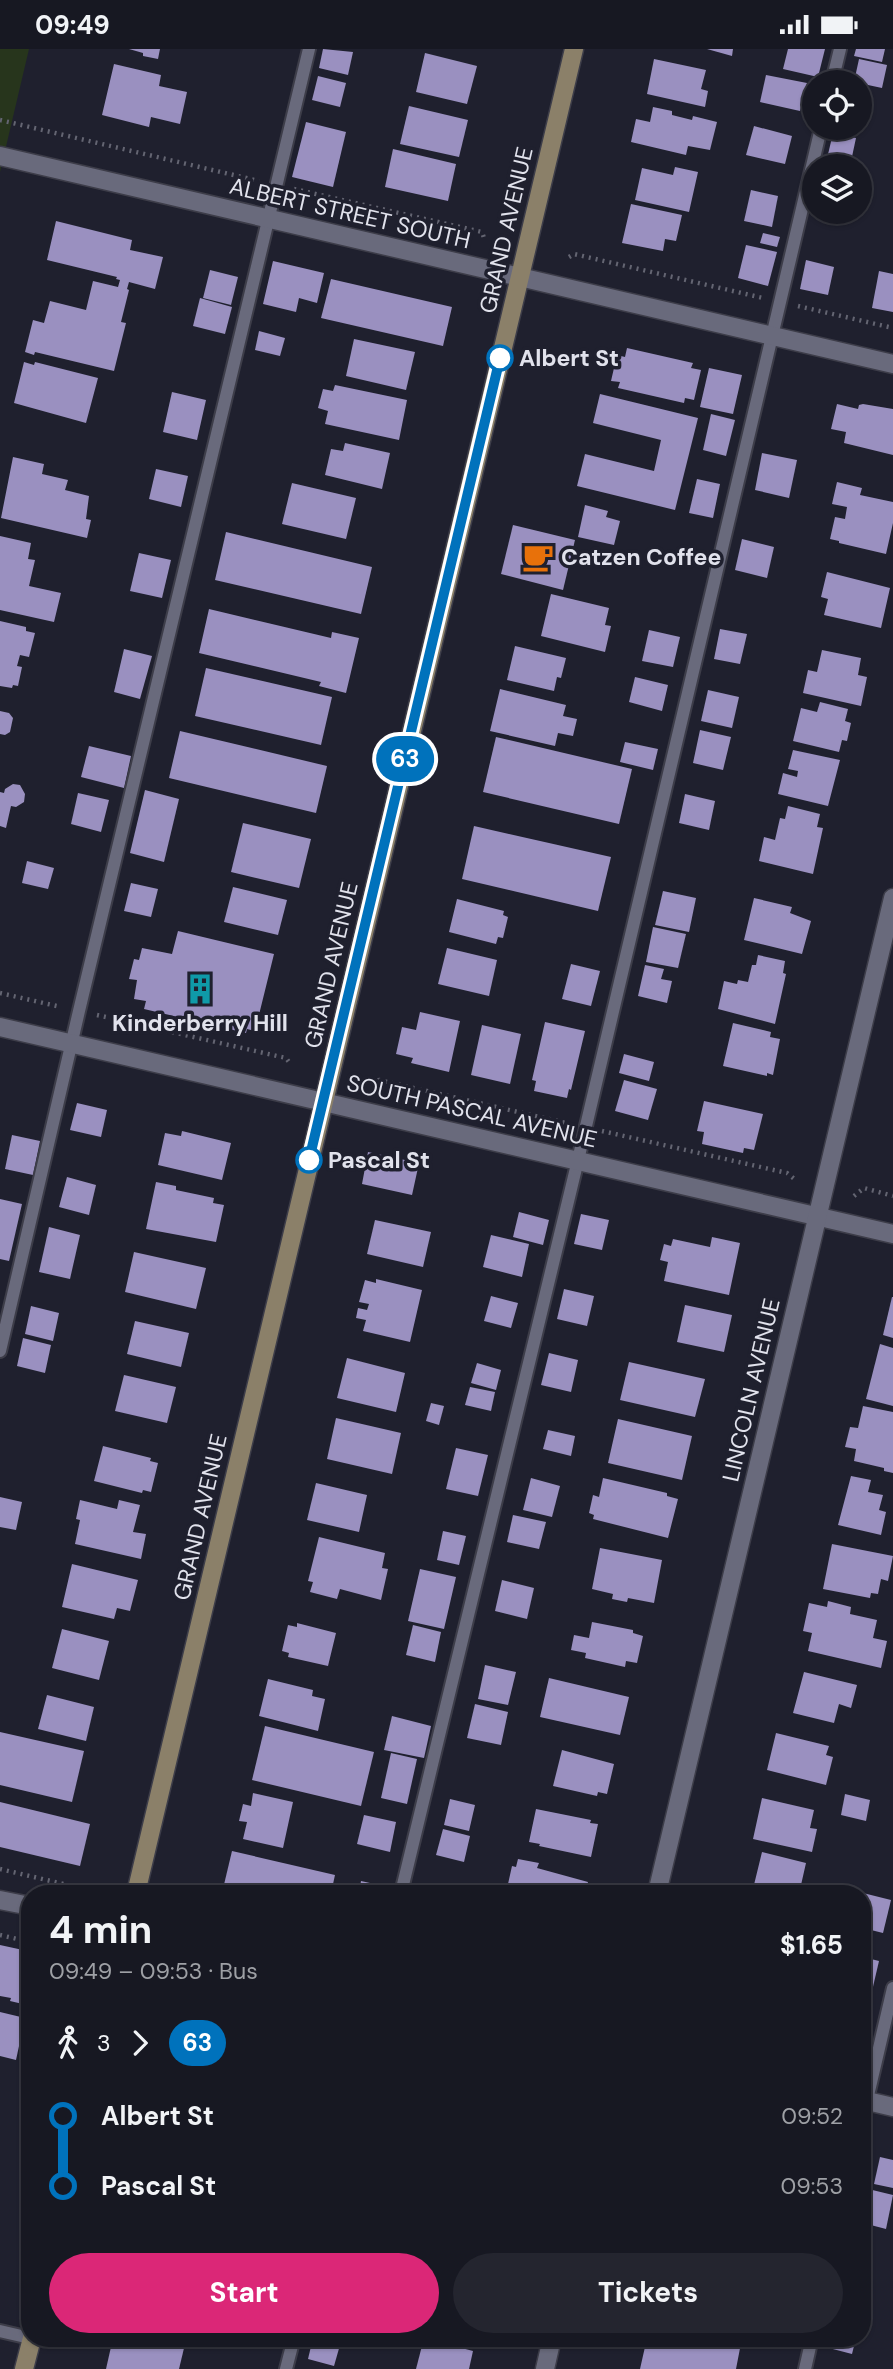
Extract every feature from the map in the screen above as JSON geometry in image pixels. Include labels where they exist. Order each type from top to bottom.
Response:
[{"type":"main road","name":"GRAND AVENUE","points":[[138,1885],[574,49]]},
{"type":"main road","points":[[24,2369],[29,2347]]},
{"type":"street","name":"ALBERT STREET SOUTH","points":[[0,156],[893,364]]},
{"type":"street","name":"LINCOLN AVENUE","points":[[659,1885],[893,898]]},
{"type":"street","name":"SOUTH PASCAL AVENUE","points":[[0,1027],[893,1234]]},
{"type":"street","points":[[0,1900],[21,1904]]},
{"type":"street","points":[[871,2106],[893,2107]]},
{"type":"street","points":[[545,2369],[550,2347]]},
{"type":"lane","points":[[0,1351],[309,49]]},
{"type":"lane","points":[[835,70],[840,49]]},
{"type":"lane","points":[[403,1885],[578,1160],[818,140]]},
{"type":"lane","points":[[871,2078],[893,1988]]},
{"type":"lane","points":[[0,2331],[21,2336]]},
{"type":"lane","points":[[286,2369],[292,2347]]},
{"type":"lane","points":[[805,2369],[810,2347]]},
{"type":"path","points":[[0,120],[482,232],[484,239]]},
{"type":"path","points":[[569,257],[575,254],[893,328]]},
{"type":"path","points":[[0,993],[286,1058],[289,1062]]},
{"type":"path","points":[[854,1196],[864,1188],[893,1196]]},
{"type":"path","points":[[0,1868],[69,1885]]},
{"type":"path","points":[[0,1935],[21,1940]]},
{"type":"green space","points":[[0,49],[29,49],[0,172]]},
{"type":"building","points":[[129,49],[160,49],[158,59]]},
{"type":"building","points":[[323,49],[353,52],[348,75],[319,68]]},
{"type":"building","points":[[707,49],[733,49],[732,56]]},
{"type":"building","points":[[788,49],[825,49],[820,70],[802,70],[802,73],[783,69]]},
{"type":"building","points":[[856,49],[885,49],[882,62],[854,56]]},
{"type":"building","points":[[425,53],[477,66],[467,104],[416,92]]},
{"type":"building","points":[[654,59],[706,70],[701,89],[708,91],[705,107],[647,94]]},
{"type":"building","points":[[859,59],[887,65],[882,88],[872,86],[872,70],[857,70]]},
{"type":"building","points":[[114,64],[161,75],[159,86],[187,92],[180,124],[151,117],[149,127],[102,115]]},
{"type":"building","points":[[766,75],[802,82],[800,111],[760,102]]},
{"type":"building","points":[[318,76],[346,83],[340,107],[312,100]]},
{"type":"building","points":[[409,106],[468,120],[459,157],[400,144]]},
{"type":"building","points":[[653,107],[672,111],[672,115],[692,120],[693,116],[717,122],[710,150],[688,146],[686,155],[631,142],[636,119],[650,122]]},
{"type":"building","points":[[306,122],[346,132],[333,187],[292,177]]},
{"type":"building","points":[[754,126],[792,136],[785,164],[746,155]]},
{"type":"building","points":[[831,140],[856,140],[853,154],[828,154]]},
{"type":"building","points":[[393,149],[456,164],[448,201],[385,187]]},
{"type":"building","points":[[675,167],[698,172],[689,212],[635,200],[642,168],[673,175]]},
{"type":"building","points":[[751,190],[778,196],[772,227],[744,221]]},
{"type":"building","points":[[631,204],[682,215],[676,241],[665,239],[663,251],[622,243]]},
{"type":"building","points":[[56,221],[132,240],[130,250],[163,257],[155,289],[129,282],[121,322],[126,323],[114,371],[25,352],[33,320],[44,323],[50,301],[86,310],[93,281],[118,287],[120,280],[116,279],[117,277],[47,260]]},
{"type":"building","points":[[763,233],[780,237],[777,247],[760,243]]},
{"type":"building","points":[[746,245],[777,252],[768,286],[738,278]]},
{"type":"building","points":[[806,260],[834,267],[828,295],[800,289]]},
{"type":"building","points":[[273,261],[324,273],[317,303],[299,298],[296,312],[263,304]]},
{"type":"building","points":[[210,270],[238,277],[231,305],[203,298]]},
{"type":"building","points":[[879,271],[893,274],[893,312],[872,308]]},
{"type":"building","points":[[331,279],[452,307],[443,346],[321,318]]},
{"type":"building","points":[[200,298],[232,307],[225,334],[193,326]]},
{"type":"building","points":[[259,331],[285,338],[280,356],[255,350]]},
{"type":"building","points":[[354,339],[415,352],[406,390],[346,376]]},
{"type":"building","points":[[627,348],[693,363],[691,368],[701,370],[694,400],[685,398],[684,403],[618,388],[620,382],[611,381],[617,355],[625,357]]},
{"type":"building","points":[[24,362],[34,365],[35,362],[98,378],[86,423],[14,403]]},
{"type":"building","points":[[709,368],[742,375],[733,414],[700,407]]},
{"type":"building","points":[[335,385],[407,400],[399,440],[325,424],[328,411],[318,408],[323,389],[333,391]]},
{"type":"building","points":[[172,392],[206,400],[197,440],[163,432]]},
{"type":"building","points":[[600,394],[698,418],[675,510],[577,486],[585,454],[654,471],[661,440],[593,423]]},
{"type":"building","points":[[837,404],[858,409],[859,405],[863,404],[893,409],[893,455],[844,443],[846,432],[831,429]]},
{"type":"building","points":[[711,414],[735,420],[726,456],[703,450]]},
{"type":"building","points":[[345,443],[390,453],[382,489],[325,475],[331,449],[343,451]]},
{"type":"building","points":[[762,453],[797,460],[789,498],[755,490]]},
{"type":"building","points":[[13,457],[44,464],[42,474],[68,480],[65,490],[89,496],[86,519],[91,520],[87,538],[1,518]]},
{"type":"building","points":[[156,469],[188,476],[181,507],[149,499]]},
{"type":"building","points":[[697,479],[720,484],[713,518],[689,513]]},
{"type":"building","points":[[837,482],[862,488],[860,495],[893,502],[893,523],[886,554],[830,539],[835,517],[845,519],[847,507],[832,504]]},
{"type":"building","points":[[292,483],[356,498],[346,539],[282,524]]},
{"type":"building","points":[[585,505],[608,511],[606,517],[620,521],[614,545],[578,537]]},
{"type":"building","name":"Catzen Coffee","points":[[513,525],[575,540],[563,590],[501,574]]},
{"type":"building","points":[[226,532],[372,567],[361,614],[215,580]]},
{"type":"building","points":[[0,536],[31,543],[28,559],[35,560],[29,586],[61,593],[54,622],[0,610]]},
{"type":"building","points":[[742,539],[774,547],[767,578],[735,570]]},
{"type":"building","points":[[139,553],[171,560],[162,598],[130,591]]},
{"type":"building","points":[[827,572],[890,588],[881,628],[824,615],[828,599],[821,597]]},
{"type":"building","points":[[551,594],[609,608],[605,625],[611,626],[605,652],[541,636]]},
{"type":"building","points":[[209,609],[331,638],[332,632],[359,638],[346,693],[319,686],[321,682],[199,653]]},
{"type":"building","points":[[0,621],[26,627],[26,631],[35,633],[29,657],[20,655],[17,666],[22,667],[18,686],[13,685],[12,688],[0,686]]},
{"type":"building","points":[[720,629],[747,634],[740,664],[714,659]]},
{"type":"building","points":[[649,630],[680,637],[673,667],[642,661]]},
{"type":"building","points":[[515,646],[566,658],[561,678],[557,677],[554,691],[507,680]]},
{"type":"building","points":[[124,649],[152,656],[140,699],[114,692]]},
{"type":"building","points":[[822,650],[861,658],[858,675],[867,677],[861,706],[803,693],[808,670],[817,672]]},
{"type":"building","points":[[206,668],[332,697],[321,745],[195,716]]},
{"type":"building","points":[[635,677],[668,685],[662,711],[629,702]]},
{"type":"building","points":[[500,689],[566,705],[563,716],[577,719],[573,736],[558,733],[555,746],[490,731]]},
{"type":"building","points":[[708,690],[739,697],[732,728],[701,721]]},
{"type":"building","points":[[820,702],[848,709],[845,721],[851,723],[847,741],[842,740],[839,752],[793,741],[801,708],[817,712]]},
{"type":"building","points":[[0,711],[9,713],[13,718],[10,732],[5,735],[0,734]]},
{"type":"building","points":[[700,730],[731,737],[723,770],[693,763]]},
{"type":"building","points":[[180,731],[327,766],[316,813],[169,778]]},
{"type":"building","points":[[496,737],[632,769],[619,824],[483,792]]},
{"type":"building","points":[[625,742],[658,749],[653,770],[620,762]]},
{"type":"building","points":[[89,746],[131,756],[124,788],[81,777]]},
{"type":"building","points":[[793,750],[840,760],[828,806],[778,794],[783,773],[797,777],[798,771],[788,769]]},
{"type":"building","points":[[13,784],[20,785],[25,794],[24,802],[16,807],[11,806],[6,828],[0,826],[0,792],[4,793],[5,789]]},
{"type":"building","points":[[145,790],[179,799],[164,862],[130,853]]},
{"type":"building","points":[[78,793],[109,800],[101,832],[71,824]]},
{"type":"building","points":[[685,794],[715,801],[709,830],[679,823]]},
{"type":"building","points":[[788,806],[820,814],[817,827],[823,828],[813,874],[759,861],[764,837],[775,840],[780,818],[785,819]]},
{"type":"building","points":[[243,823],[311,839],[299,888],[231,872]]},
{"type":"building","points":[[474,826],[611,857],[598,911],[462,879]]},
{"type":"building","points":[[27,861],[54,868],[48,889],[22,883]]},
{"type":"building","points":[[131,883],[158,889],[151,917],[124,911]]},
{"type":"building","points":[[233,887],[287,900],[278,935],[224,922]]},
{"type":"building","points":[[663,891],[696,898],[689,932],[655,925]]},
{"type":"building","points":[[754,898],[792,907],[790,913],[811,921],[802,954],[744,940]]},
{"type":"building","points":[[457,899],[504,911],[503,915],[508,917],[503,938],[498,937],[496,944],[449,932]]},
{"type":"building","points":[[653,927],[686,934],[678,968],[646,962]]},
{"type":"building","name":"Kinderberry Hill","points":[[178,931],[274,954],[255,1031],[247,1029],[246,1033],[144,1009],[146,1001],[134,999],[137,980],[129,979],[134,959],[139,960],[142,948],[172,954]]},
{"type":"building","points":[[447,948],[497,960],[489,996],[438,984]]},
{"type":"building","points":[[758,955],[785,961],[783,973],[786,974],[775,1024],[718,1009],[724,981],[737,984],[738,980],[748,982],[752,965],[756,965]]},
{"type":"building","points":[[571,964],[600,971],[591,1006],[562,999]]},
{"type":"building","points":[[645,965],[664,969],[661,979],[672,981],[667,1003],[638,996]]},
{"type":"building","points":[[420,1012],[460,1021],[449,1072],[411,1063],[413,1058],[396,1054],[402,1027],[416,1030]]},
{"type":"building","points":[[545,1022],[585,1031],[567,1098],[534,1091],[536,1081],[532,1080]]},
{"type":"building","points":[[733,1023],[771,1032],[770,1037],[780,1039],[773,1075],[723,1066]]},
{"type":"building","points":[[482,1025],[521,1034],[510,1084],[471,1075]]},
{"type":"building","points":[[624,1054],[654,1062],[649,1081],[619,1073]]},
{"type":"building","points":[[624,1080],[657,1089],[648,1120],[615,1111]]},
{"type":"building","points":[[704,1101],[763,1114],[754,1150],[744,1148],[743,1153],[702,1144],[704,1132],[697,1131]]},
{"type":"building","points":[[77,1103],[107,1110],[101,1137],[70,1130]]},
{"type":"building","points":[[182,1131],[231,1143],[222,1180],[158,1165],[165,1133],[181,1136]]},
{"type":"building","points":[[12,1135],[40,1141],[33,1175],[5,1169]]},
{"type":"building","points":[[368,1152],[419,1163],[412,1195],[362,1184]]},
{"type":"building","points":[[67,1177],[96,1185],[89,1215],[59,1207]]},
{"type":"building","points":[[156,1182],[176,1186],[176,1190],[214,1198],[213,1203],[224,1205],[216,1242],[146,1229]]},
{"type":"building","points":[[0,1199],[22,1204],[9,1261],[0,1259]]},
{"type":"building","points":[[519,1212],[549,1220],[543,1245],[513,1237]]},
{"type":"building","points":[[581,1214],[609,1220],[602,1250],[574,1244]]},
{"type":"building","points":[[375,1220],[431,1232],[423,1267],[367,1254]]},
{"type":"building","points":[[49,1227],[80,1235],[70,1279],[39,1272]]},
{"type":"building","points":[[491,1235],[529,1244],[522,1277],[483,1267]]},
{"type":"building","points":[[712,1237],[740,1243],[729,1295],[664,1281],[668,1262],[660,1260],[664,1244],[671,1246],[673,1239],[710,1247]]},
{"type":"building","points":[[134,1252],[206,1268],[196,1309],[125,1292]]},
{"type":"building","points":[[376,1279],[422,1290],[410,1342],[363,1331],[366,1320],[356,1318],[358,1308],[367,1310],[369,1304],[359,1302],[365,1280],[376,1283]]},
{"type":"building","points":[[564,1289],[594,1296],[587,1326],[557,1319]]},
{"type":"building","points":[[491,1296],[518,1303],[511,1328],[484,1321]]},
{"type":"building","points":[[893,1297],[893,1338],[883,1335]]},
{"type":"building","points":[[685,1305],[732,1315],[724,1352],[677,1342]]},
{"type":"building","points":[[31,1306],[59,1313],[53,1341],[25,1334]]},
{"type":"building","points":[[135,1321],[189,1333],[181,1367],[127,1354]]},
{"type":"building","points":[[23,1338],[51,1345],[45,1373],[17,1366]]},
{"type":"building","points":[[880,1344],[893,1348],[893,1406],[866,1399]]},
{"type":"building","points":[[549,1353],[578,1360],[571,1392],[541,1385]]},
{"type":"building","points":[[347,1358],[405,1373],[396,1412],[337,1398]]},
{"type":"building","points":[[629,1362],[705,1379],[695,1417],[620,1400]]},
{"type":"building","points":[[477,1363],[501,1370],[496,1390],[471,1383]]},
{"type":"building","points":[[124,1375],[176,1387],[167,1423],[115,1411]]},
{"type":"building","points":[[470,1387],[495,1392],[491,1411],[465,1405]]},
{"type":"building","points":[[431,1403],[444,1406],[439,1425],[426,1421]]},
{"type":"building","points":[[863,1406],[893,1412],[893,1473],[884,1471],[884,1468],[854,1461],[856,1449],[845,1447],[850,1427],[858,1428]]},
{"type":"building","points":[[336,1418],[401,1433],[392,1474],[327,1459]]},
{"type":"building","points":[[618,1419],[692,1436],[682,1480],[608,1463]]},
{"type":"building","points":[[548,1430],[575,1436],[571,1456],[543,1449]]},
{"type":"building","points":[[103,1446],[151,1458],[150,1461],[158,1463],[151,1492],[143,1490],[142,1493],[94,1481]]},
{"type":"building","points":[[456,1448],[488,1455],[478,1496],[446,1489]]},
{"type":"building","points":[[851,1476],[871,1480],[868,1492],[883,1495],[879,1510],[886,1512],[881,1535],[838,1525]]},
{"type":"building","points":[[531,1478],[560,1486],[552,1517],[523,1510]]},
{"type":"building","points":[[603,1478],[667,1493],[667,1496],[678,1499],[668,1538],[593,1519],[594,1515],[589,1513],[593,1495],[599,1497]]},
{"type":"building","points":[[316,1483],[367,1495],[359,1532],[307,1520]]},
{"type":"building","points":[[0,1497],[22,1502],[16,1530],[0,1527]]},
{"type":"building","points":[[80,1500],[117,1509],[119,1500],[140,1505],[133,1532],[146,1534],[141,1559],[75,1544],[80,1520],[76,1519]]},
{"type":"building","points":[[513,1515],[546,1522],[539,1549],[507,1542]]},
{"type":"building","points":[[443,1531],[466,1536],[459,1565],[437,1560]]},
{"type":"building","points":[[319,1537],[385,1553],[382,1568],[388,1569],[381,1600],[340,1589],[337,1599],[310,1592],[313,1582],[308,1581]]},
{"type":"building","points":[[832,1544],[893,1556],[888,1581],[881,1579],[878,1594],[871,1593],[870,1598],[823,1589]]},
{"type":"building","points":[[600,1548],[662,1560],[654,1603],[628,1598],[627,1602],[612,1599],[613,1594],[592,1589]]},
{"type":"building","points":[[72,1564],[138,1580],[130,1611],[117,1608],[114,1619],[62,1607]]},
{"type":"building","points":[[420,1569],[456,1577],[444,1629],[408,1621]]},
{"type":"building","points":[[502,1580],[534,1588],[527,1619],[495,1611]]},
{"type":"building","points":[[828,1601],[851,1607],[850,1614],[877,1620],[873,1638],[887,1641],[881,1668],[808,1651],[812,1633],[803,1631],[809,1603],[827,1607]]},
{"type":"building","points":[[592,1622],[633,1630],[633,1633],[643,1636],[637,1663],[626,1661],[625,1667],[585,1658],[586,1653],[571,1650],[574,1635],[589,1638]]},
{"type":"building","points":[[297,1623],[336,1633],[328,1666],[288,1657],[289,1653],[282,1651],[288,1625],[297,1627]]},
{"type":"building","points":[[413,1625],[441,1632],[435,1662],[406,1655]]},
{"type":"building","points":[[62,1629],[109,1641],[99,1680],[52,1668]]},
{"type":"building","points":[[485,1665],[516,1672],[508,1705],[478,1699]]},
{"type":"building","points":[[804,1672],[857,1685],[851,1708],[839,1704],[834,1723],[793,1713]]},
{"type":"building","points":[[549,1678],[629,1697],[620,1735],[540,1717]]},
{"type":"building","points":[[268,1679],[313,1690],[312,1696],[325,1699],[318,1731],[259,1716]]},
{"type":"building","points":[[47,1695],[94,1707],[86,1741],[38,1729]]},
{"type":"building","points":[[475,1704],[508,1712],[501,1745],[467,1738]]},
{"type":"building","points":[[392,1716],[431,1726],[424,1758],[384,1750]]},
{"type":"building","points":[[265,1726],[374,1752],[361,1806],[252,1780]]},
{"type":"building","points":[[0,1732],[84,1751],[72,1802],[0,1785]]},
{"type":"building","points":[[776,1733],[829,1746],[826,1755],[833,1757],[826,1785],[767,1770]]},
{"type":"building","points":[[562,1750],[614,1764],[607,1794],[598,1792],[597,1796],[553,1786]]},
{"type":"building","points":[[391,1753],[417,1759],[407,1804],[381,1798]]},
{"type":"building","points":[[253,1793],[293,1802],[283,1848],[243,1839],[247,1822],[239,1821],[243,1804],[251,1806]]},
{"type":"building","points":[[845,1794],[870,1800],[866,1821],[841,1815]]},
{"type":"building","points":[[762,1798],[814,1810],[810,1828],[817,1829],[812,1852],[753,1839]]},
{"type":"building","points":[[450,1799],[475,1805],[469,1831],[444,1825]]},
{"type":"building","points":[[0,1802],[90,1824],[80,1866],[0,1847]]},
{"type":"building","points":[[536,1809],[591,1820],[590,1823],[598,1824],[591,1857],[529,1842]]},
{"type":"building","points":[[364,1815],[396,1822],[390,1852],[357,1844]]},
{"type":"building","points":[[443,1829],[470,1836],[464,1862],[436,1855]]},
{"type":"building","points":[[232,1851],[335,1875],[333,1885],[224,1885]]},
{"type":"building","points":[[762,1852],[806,1863],[801,1885],[754,1885]]},
{"type":"building","points":[[518,1859],[539,1863],[537,1868],[588,1882],[587,1885],[508,1885],[512,1866],[516,1867]]},
{"type":"building","points":[[361,1881],[379,1885],[360,1885]]},
{"type":"building","points":[[871,1895],[891,1900],[883,1933],[871,1930]]},
{"type":"building","points":[[0,1945],[21,1950],[21,2004],[0,1996]]},
{"type":"building","points":[[871,1959],[879,1961],[871,1991]]},
{"type":"building","points":[[0,2012],[21,2017],[21,2037],[16,2060],[0,2056]]},
{"type":"building","points":[[880,2157],[893,2160],[893,2188],[874,2184]]},
{"type":"building","points":[[871,2190],[893,2195],[886,2229],[871,2225]]},
{"type":"building","points":[[111,2347],[184,2347],[179,2369],[106,2369]]},
{"type":"building","points":[[311,2347],[339,2347],[334,2366],[308,2359]]},
{"type":"building","points":[[422,2347],[458,2347],[473,2351],[469,2369],[416,2369]]},
{"type":"building","points":[[645,2347],[740,2347],[736,2369],[640,2369]]},
{"type":"building","points":[[825,2347],[854,2347],[852,2354]]},
{"type":"bus line","name":"63","points":[[309,1160],[500,358]]},
{"type":"place","name":"Albert St","points":[[500,358]]},
{"type":"place","name":"Catzen Coffee","points":[[538,557]]},
{"type":"place","name":"Kinderberry Hill","points":[[200,989]]},
{"type":"place","name":"Pascal St","points":[[309,1160]]}]
